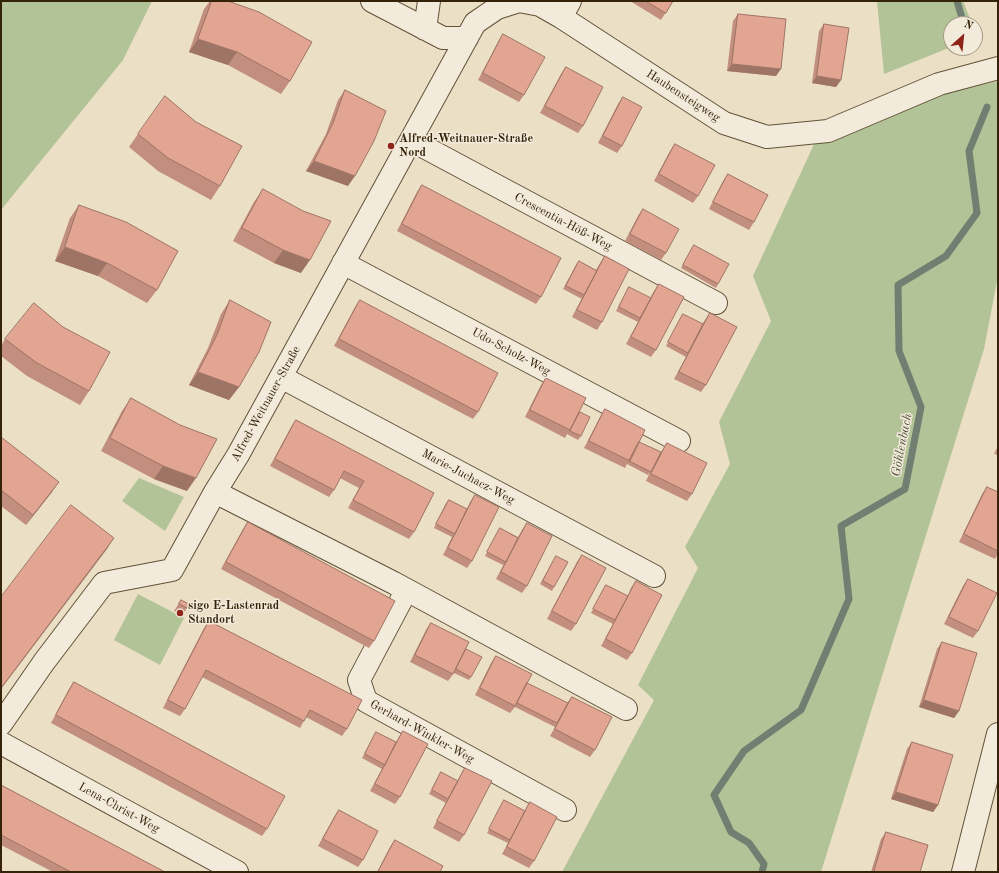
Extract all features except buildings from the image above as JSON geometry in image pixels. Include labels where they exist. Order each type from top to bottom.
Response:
[{"type":"street","points":[[372,1],[443,38],[471,31]]},
{"type":"street","points":[[425,29],[429,1]]},
{"type":"street","name":"Haubensteigweg","points":[[471,31],[497,8],[519,1],[566,9],[724,123],[767,137],[828,131],[939,84],[998,68]]},
{"type":"street","name":"Alfred-Weitnauer-Straße","points":[[1,724],[44,662],[104,583],[172,570],[215,492],[238,455],[471,31]]},
{"type":"street","name":"Crescentia-Höß-Weg","points":[[411,140],[716,303]]},
{"type":"street","name":"Udo-Scholz-Weg","points":[[343,263],[679,441]]},
{"type":"street","name":"Marie-Juchacz-Weg","points":[[281,377],[654,576]]},
{"type":"street","points":[[215,492],[394,583],[406,591],[626,709]]},
{"type":"street","name":"Gerhard-Winkler-Weg","points":[[406,591],[360,680],[366,701],[565,810]]},
{"type":"street","points":[[963,872],[998,734]]},
{"type":"street","name":"Lena-Christ-Weg","points":[[1,743],[237,872]]},
{"type":"green space","points":[[1,1],[152,1],[123,60],[1,210]]},
{"type":"green space","points":[[877,1],[963,1],[969,16],[943,16],[943,50],[884,74]]},
{"type":"green space","points":[[998,81],[998,276],[984,349],[821,872],[562,872],[654,700],[638,685],[698,568],[685,547],[730,464],[719,422],[771,321],[753,276],[816,140],[922,98]]},
{"type":"green space","points":[[139,478],[184,497],[165,531],[122,501]]},
{"type":"green space","points":[[138,594],[184,618],[160,665],[114,640]]},
{"type":"waterway","name":"Göhlenbach","points":[[957,1],[961,16]]},
{"type":"waterway","name":"Göhlenbach","points":[[762,872],[764,864],[749,843],[731,832],[714,795],[744,751],[801,710],[849,599],[841,526],[905,489],[921,407],[899,351],[898,285],[946,256],[977,213],[969,151],[987,107]]},
{"type":"place","name":"Alfred-Weitnauer-Straße Nord","points":[[391,146]]},
{"type":"place","name":"sigo E-Lastenrad Standort","points":[[180,613]]}]
